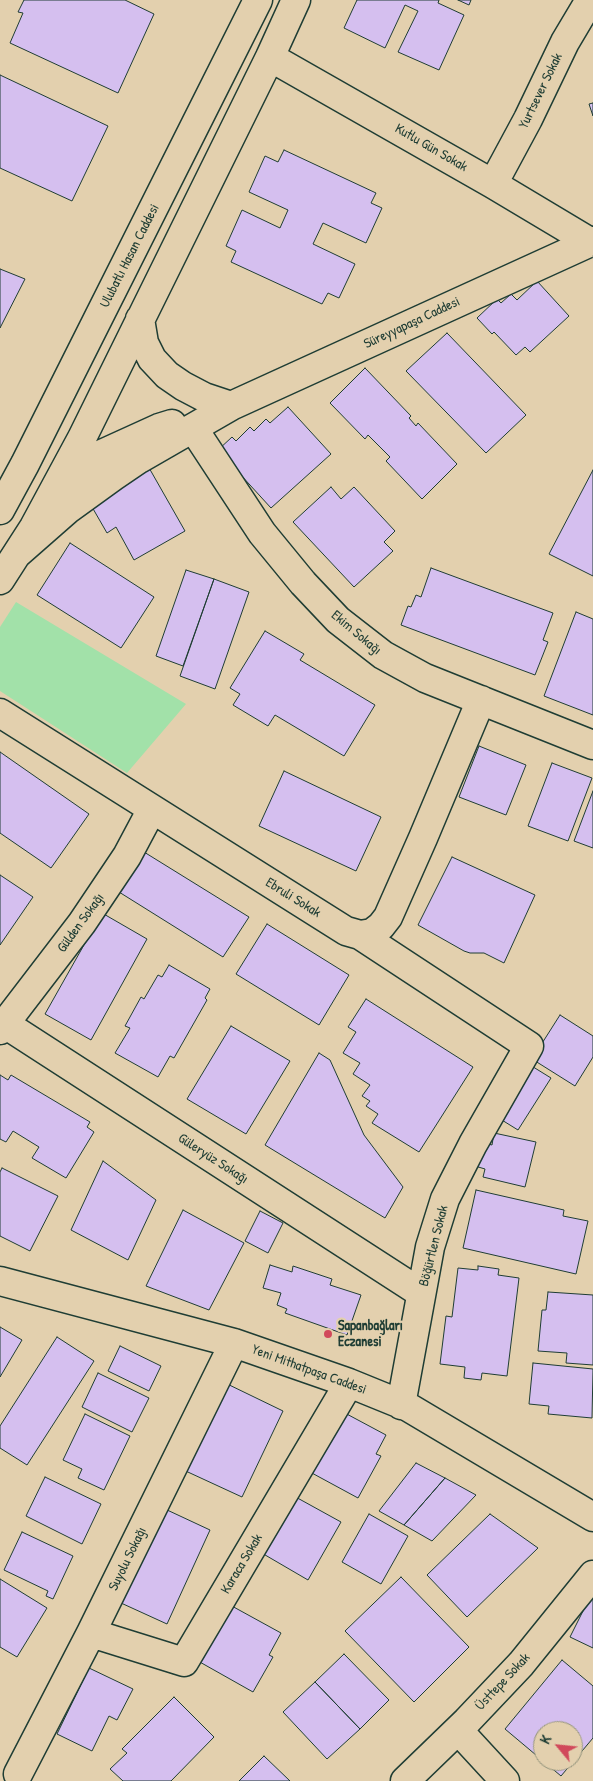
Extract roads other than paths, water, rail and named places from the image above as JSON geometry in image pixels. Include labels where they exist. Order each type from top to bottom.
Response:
[{"type":"street","name":"Ulubatlı Hasan Caddesi","points":[[1,509],[26,464],[258,0]]},
{"type":"street","points":[[58,483],[270,57],[296,0]]},
{"type":"street","name":"Yurtsever Sokak","points":[[493,184],[566,42],[590,0]]},
{"type":"street","name":"Kutlu Gün Sokak","points":[[270,57],[592,242]]},
{"type":"street","name":"Süreyyapaşa Caddesi","points":[[18,553],[93,491],[139,459],[231,406],[592,242]]},
{"type":"street","points":[[140,319],[144,343],[152,359],[167,375],[183,386],[231,406]]},
{"type":"street","name":"Süreyyapaşa Caddesi","points":[[1,509],[58,483],[93,458],[127,442],[159,428],[231,406]]},
{"type":"street","name":"Ekim Sokağı","points":[[193,428],[262,533],[303,583],[338,620],[383,655],[425,678],[593,745]]},
{"type":"street","name":"Süreyyapaşa Caddesi","points":[[0,580],[18,553],[58,483]]},
{"type":"street","points":[[360,935],[372,933],[388,917],[481,700]]},
{"type":"street","name":"Ebruli Sokak","points":[[0,713],[346,931],[360,935],[529,1046]]},
{"type":"street","name":"Gülden Sokağı","points":[[2,1027],[86,916],[127,856],[152,809]]},
{"type":"street","name":"Güleryüz Sokağı","points":[[2,1027],[422,1293]]},
{"type":"street","name":"Böğürtlen Sokak","points":[[401,1405],[430,1247],[445,1199],[473,1144],[529,1046]]},
{"type":"street","name":"Yeni Mithatpaşa Caddesi","points":[[0,1281],[234,1343],[349,1383],[401,1405],[593,1517]]},
{"type":"street","name":"Suyolu Sokağı","points":[[15,1774],[91,1633],[234,1343]]},
{"type":"street","name":"Karaca Sokak","points":[[91,1633],[184,1662],[349,1383]]},
{"type":"street","name":"Üsttepe Sokak","points":[[405,1781],[522,1664],[593,1575]]},
{"type":"street","points":[[458,1730],[505,1781]]},
{"type":"place","name":"Sapanbağları Eczanesi","points":[[328,1334]]}]
